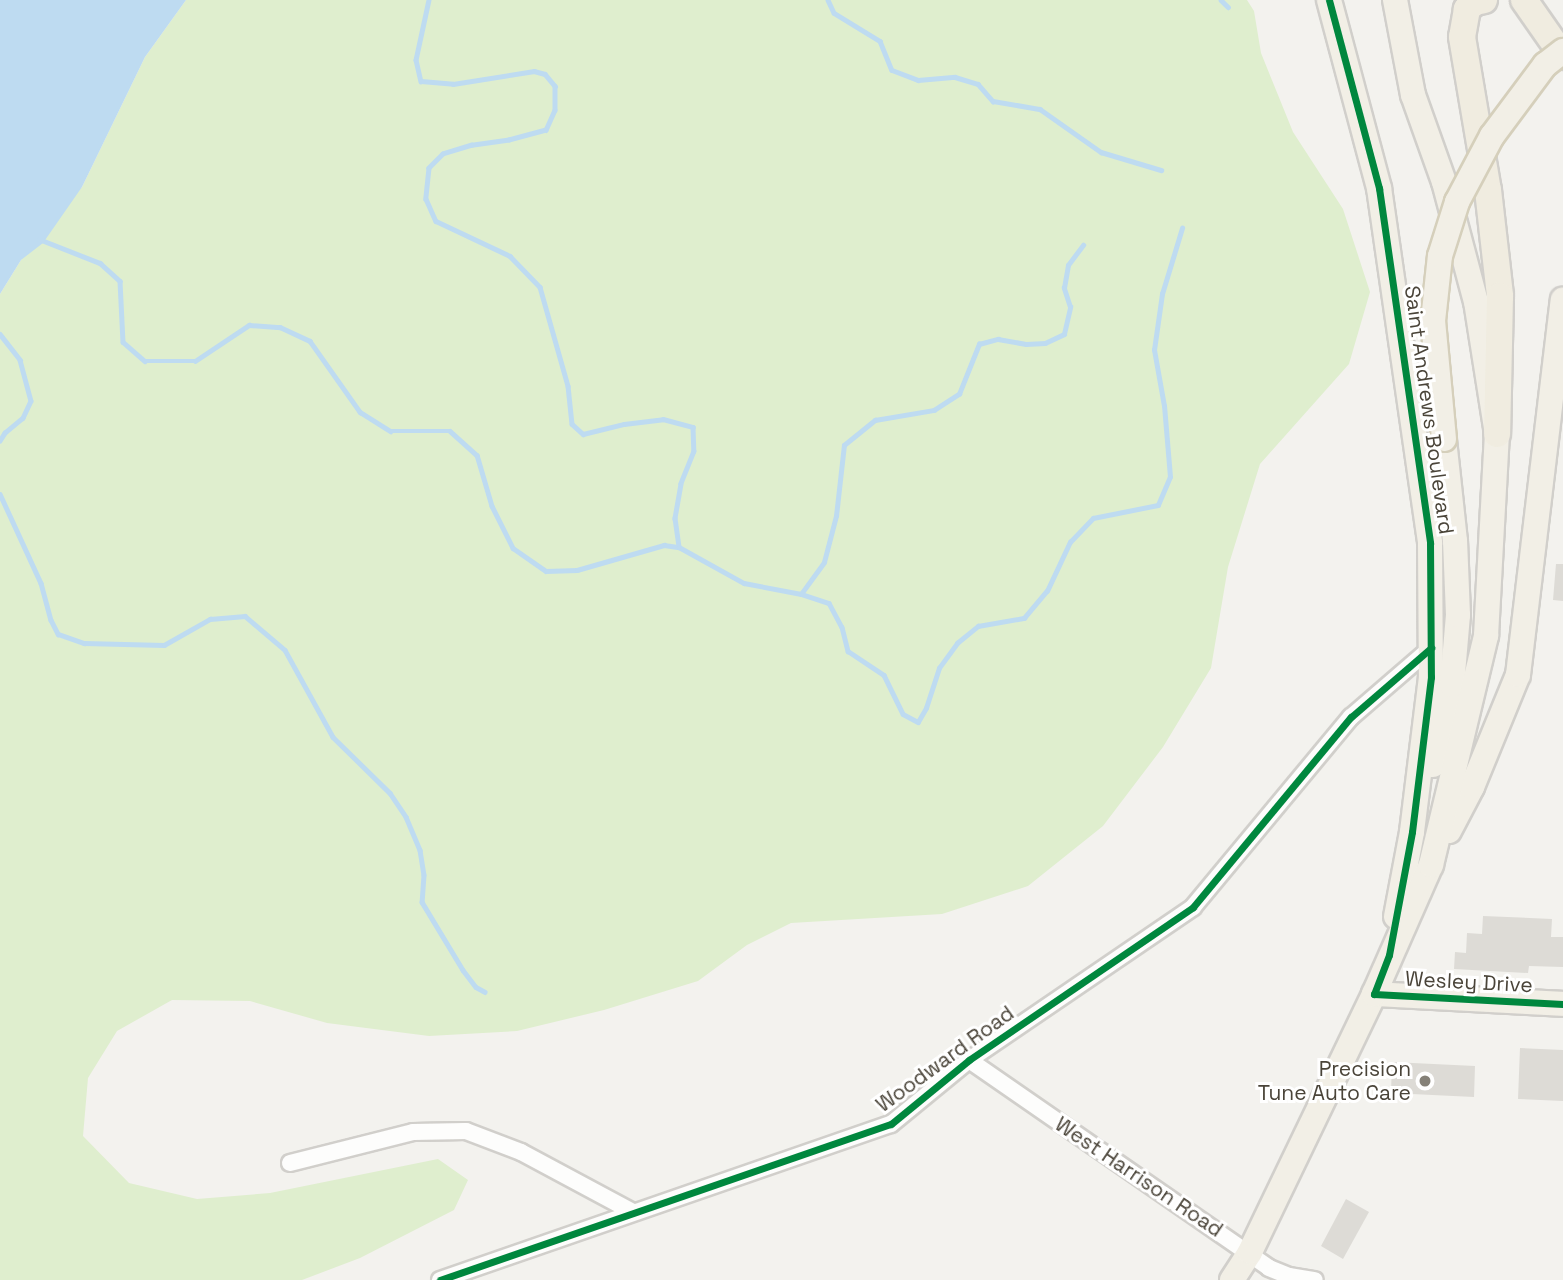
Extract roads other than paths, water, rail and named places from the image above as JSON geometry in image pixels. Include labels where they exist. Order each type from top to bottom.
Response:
[{"type":"highway","points":[[1484,0],[1475,2],[1466,9],[1462,37],[1488,190],[1500,296],[1497,434]]},
{"type":"highway","points":[[1522,0],[1563,54]]},
{"type":"main road","name":"Saint Andrews Boulevard","points":[[1329,0],[1379,188],[1430,543],[1431,677],[1412,832],[1389,955]]},
{"type":"main road","name":"Saint Andrews Boulevard","points":[[1232,1280],[1250,1252],[1374,994],[1431,865],[1486,636],[1497,434],[1476,302],[1444,182],[1413,95],[1395,0]]},
{"type":"main road","points":[[1412,832],[1440,741],[1452,685],[1458,615],[1455,541],[1433,321],[1440,256],[1457,202],[1492,136],[1545,65],[1563,54]]},
{"type":"main road","points":[[1431,865],[1472,787],[1518,676],[1563,300]]},
{"type":"main road","name":"Wesley Drive","points":[[1374,994],[1563,1004]]},
{"type":"street","name":"Woodward Road","points":[[440,1280],[891,1124],[969,1060],[1192,906],[1351,717],[1399,672],[1431,648]]},
{"type":"street","points":[[1399,672],[1431,677]]},
{"type":"street","name":"West Harrison Road","points":[[969,1060],[1250,1252],[1269,1268],[1289,1276],[1315,1280]]},
{"type":"street","points":[[290,1163],[413,1132],[466,1131],[521,1152],[633,1212]]},
{"type":"water","points":[[0,0],[186,0],[145,57],[82,187],[43,243],[21,260],[0,294]]},
{"type":"waterway","points":[[429,0],[416,60],[421,81],[453,84],[534,71],[545,74],[555,86],[555,110],[546,130],[509,140],[472,145],[443,154],[429,168],[426,199],[436,221],[510,256],[540,287],[568,386],[572,424],[583,434],[624,424],[663,419],[693,427],[694,451],[681,484],[675,518],[679,546]]},
{"type":"waterway","points":[[828,0],[834,13],[880,41],[892,70],[918,80],[955,77],[978,84],[993,101],[1040,109],[1101,152],[1161,170]]},
{"type":"waterway","points":[[1221,0],[1228,7]]},
{"type":"waterway","points":[[39,239],[100,263],[120,281],[123,342],[145,361],[195,361],[249,325],[280,327],[310,341],[360,412],[391,431],[450,431],[477,455],[492,506],[513,548],[546,571],[577,570],[664,545],[679,547],[744,583],[801,594],[829,603],[842,627],[848,651],[884,675],[903,714],[918,722],[926,708],[939,668],[957,643],[978,626],[1024,618],[1047,591],[1070,542],[1093,518],[1158,505],[1170,477],[1164,406],[1154,350],[1162,294],[1182,228]]},
{"type":"waterway","points":[[801,594],[824,562],[836,516],[844,445],[875,420],[934,410],[959,394],[979,344],[998,339],[1026,344],[1045,343],[1064,334],[1070,307],[1064,288],[1068,265],[1083,245]]},
{"type":"waterway","points":[[0,334],[20,360],[31,401],[23,418],[5,433],[0,441]]},
{"type":"waterway","points":[[0,494],[41,583],[51,620],[58,634],[84,643],[164,645],[210,619],[245,616],[285,650],[333,737],[390,793],[406,817],[420,850],[424,875],[422,902],[463,970],[476,987],[485,992]]},
{"type":"place","name":"Precision Tune Auto Care","points":[[1425,1081]]}]
